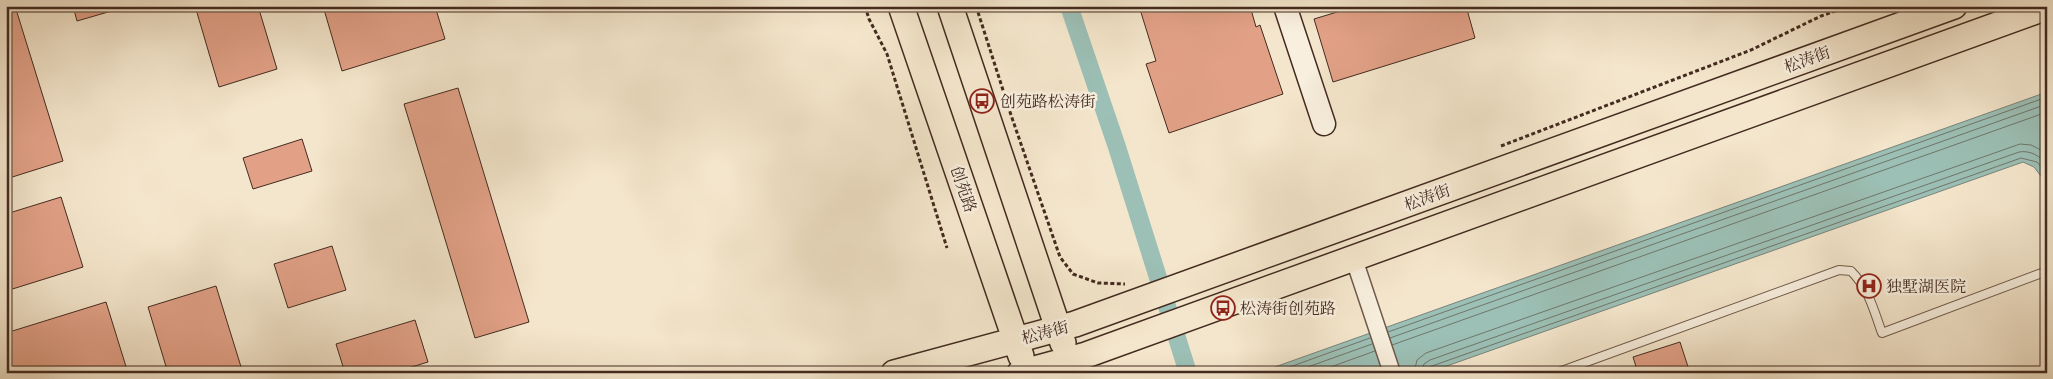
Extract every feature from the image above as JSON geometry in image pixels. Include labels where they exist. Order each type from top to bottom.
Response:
[{"type":"main road","name":"创苑路","points":[[901,6],[1016,340],[1024,372]]},
{"type":"main road","points":[[950,6],[1071,366]]},
{"type":"main road","name":"松涛街","points":[[894,373],[1058,328],[1127,294],[1180,286],[1954,6]]},
{"type":"main road","name":"松涛街","points":[[1024,372],[1071,366],[1138,337],[2047,6]]},
{"type":"street","points":[[1285,6],[1324,124]]},
{"type":"street","points":[[1354,259],[1392,373]]},
{"type":"lane","points":[[1556,373],[1839,270],[1851,271],[1860,280],[1866,290],[1882,333],[2047,271]]},
{"type":"path","points":[[865,6],[869,19],[887,54],[947,248]]},
{"type":"path","points":[[976,6],[1060,257],[1073,274],[1127,294]]},
{"type":"path","points":[[1500,146],[1751,50],[1821,16],[1850,6]]},
{"type":"water","points":[[2047,92],[2047,184],[2034,167],[2023,162],[1427,373],[1258,373]]},
{"type":"building","points":[[6,6],[15,6],[63,161],[6,179]]},
{"type":"building","points":[[73,6],[114,6],[115,10],[77,21]]},
{"type":"building","points":[[195,6],[258,6],[277,69],[219,87]]},
{"type":"building","points":[[323,6],[435,6],[445,39],[342,71]]},
{"type":"building","points":[[1139,6],[1250,6],[1256,27],[1260,25],[1283,94],[1169,133],[1146,64],[1156,61]]},
{"type":"building","points":[[1357,6],[1466,6],[1475,38],[1333,82],[1314,19]]},
{"type":"building","points":[[458,88],[529,322],[475,338],[404,104]]},
{"type":"building","points":[[302,139],[312,171],[253,189],[243,158]]},
{"type":"building","points":[[61,197],[83,267],[6,291],[6,214]]},
{"type":"building","points":[[332,246],[346,290],[288,308],[274,264]]},
{"type":"building","points":[[216,286],[242,370],[234,373],[168,373],[148,307]]},
{"type":"building","points":[[106,302],[128,373],[6,373],[6,333]]},
{"type":"building","points":[[415,320],[428,362],[392,373],[345,373],[336,344]]},
{"type":"building","points":[[1680,342],[1690,373],[1638,373],[1633,357]]},
{"type":"waterway","points":[[1069,6],[1117,147],[1188,373]]},
{"type":"place","name":"创苑路松涛街","points":[[982,101]]},
{"type":"place","name":"独墅湖医院","points":[[1869,286]]},
{"type":"place","name":"松涛街创苑路","points":[[1223,308]]}]
